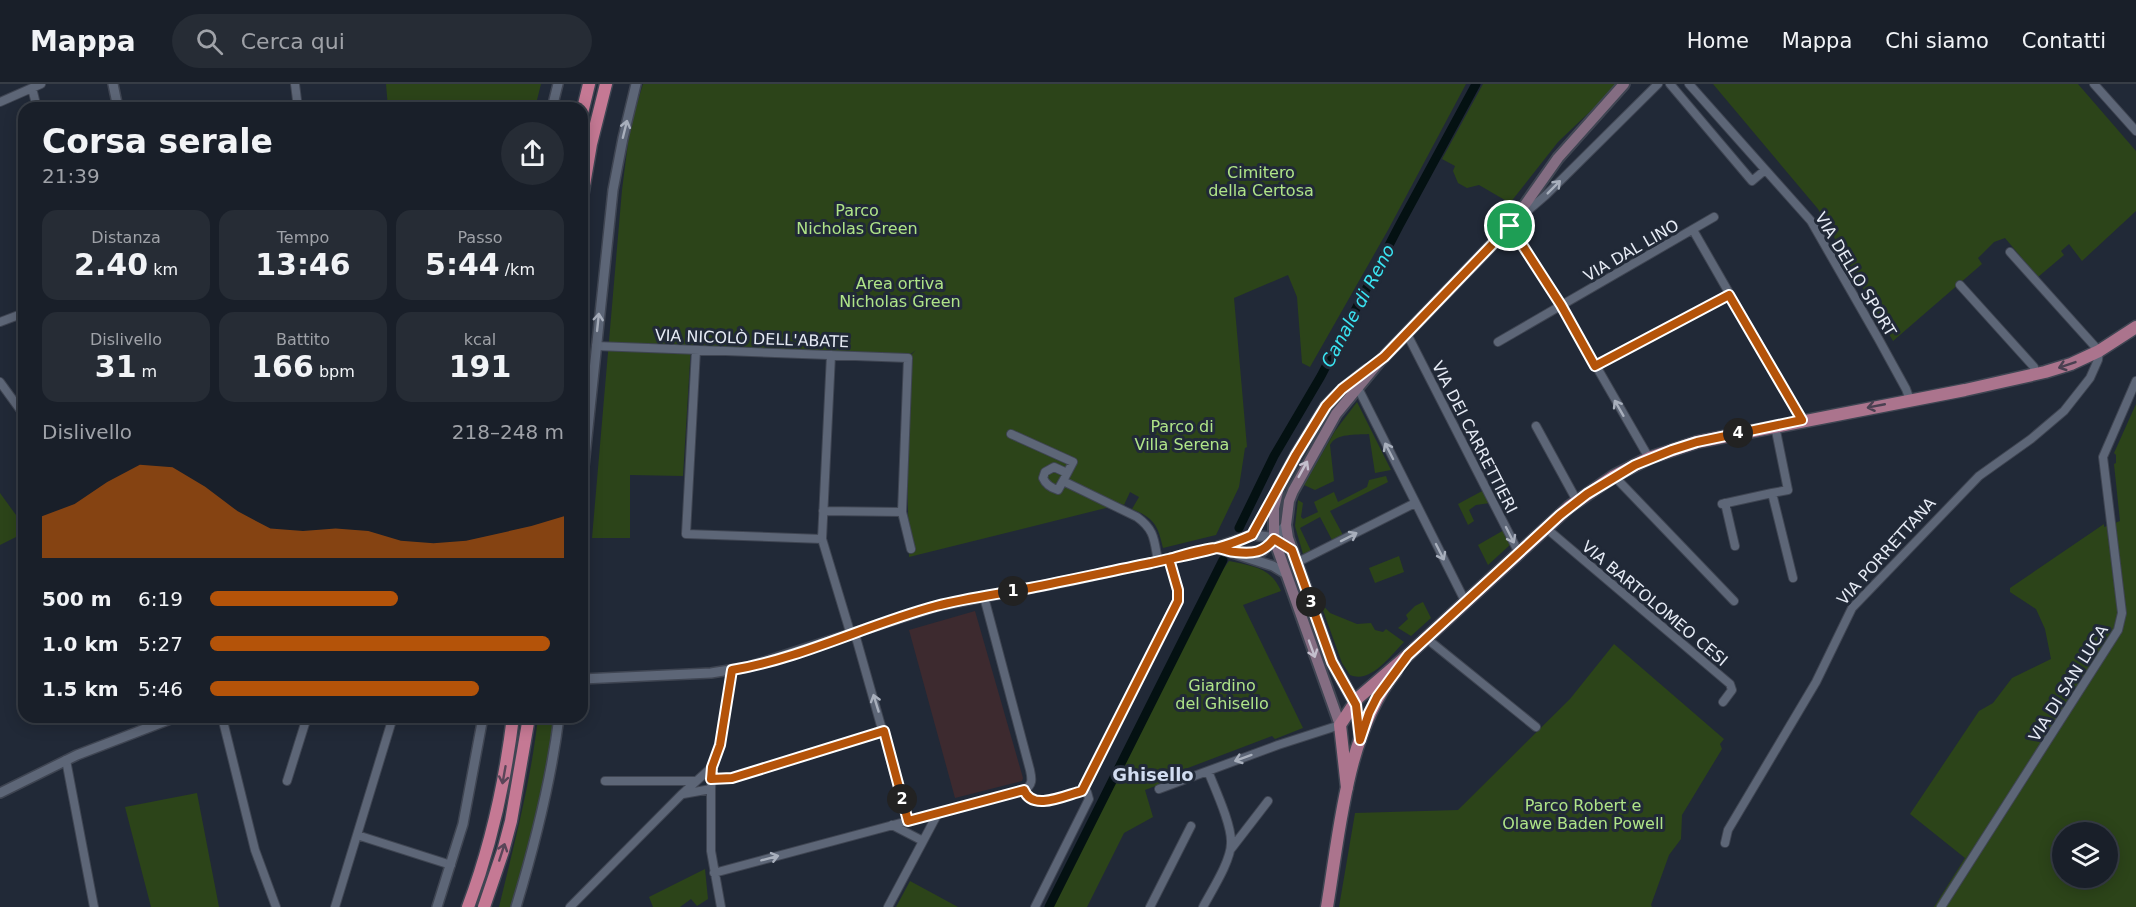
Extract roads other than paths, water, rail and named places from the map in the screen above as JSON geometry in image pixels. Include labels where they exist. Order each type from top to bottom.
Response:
[{"type":"highway","points":[[585,102],[589,84]]},
{"type":"highway","points":[[588,162],[606,84]]},
{"type":"highway","points":[[468,907],[480,876],[504,780],[512,723]]},
{"type":"highway","points":[[484,907],[511,822],[529,723]]},
{"type":"main road","points":[[1360,740],[1358,712],[1332,662],[1292,550],[1286,525],[1289,501],[1296,483],[1332,419],[1379,362],[1510,226],[1558,158],[1624,84]]},
{"type":"main road","points":[[1599,112],[1633,84]]},
{"type":"main road","points":[[1340,725],[1354,702],[1367,689],[1408,655],[1577,501],[1614,476],[1649,458],[1697,442],[2034,375],[2071,364],[2098,351],[2136,327]]},
{"type":"main road","points":[[1347,788],[1340,725],[1274,539],[1274,508],[1279,487],[1315,421],[1342,389],[1379,362]]},
{"type":"main road","points":[[1327,907],[1347,788],[1360,740],[1377,697],[1408,655]]},
{"type":"street","points":[[0,102],[40,84]]},
{"type":"street","points":[[113,84],[117,102]]},
{"type":"street","points":[[295,84],[297,102]]},
{"type":"street","points":[[554,102],[558,84]]},
{"type":"street","points":[[588,425],[613,190],[636,84]]},
{"type":"street","points":[[1649,458],[1561,305],[1510,226],[1546,195],[1658,84]]},
{"type":"street","points":[[1670,84],[1752,181],[1765,170]]},
{"type":"street","name":"VIA DELLO SPORT","points":[[1689,84],[1811,222],[1873,328],[1910,400]]},
{"type":"street","points":[[2094,84],[2136,131]]},
{"type":"street","points":[[32,88],[36,102]]},
{"type":"street","points":[[1712,134],[1724,123]]},
{"type":"street","name":"VIA DAL LINO","points":[[1498,342],[1714,217]]},
{"type":"street","points":[[1693,230],[1802,420]]},
{"type":"street","points":[[2010,252],[2098,351]]},
{"type":"street","points":[[1960,285],[2034,368],[2034,375]]},
{"type":"street","points":[[1595,366],[1729,295]]},
{"type":"street","points":[[0,321],[18,315]]},
{"type":"street","name":"VIA DEI CARRETTIERI","points":[[1407,334],[1519,553]]},
{"type":"street","name":"VIA NICOLÒ DELL'ABATE","points":[[596,346],[908,358],[902,512]]},
{"type":"street","points":[[696,350],[686,534],[822,539]]},
{"type":"street","name":"VIA PORRETTANA","points":[[1725,843],[1728,830],[1816,682],[1852,608],[1979,476],[2064,411],[2090,378],[2098,360],[2098,351]]},
{"type":"street","points":[[831,355],[822,539],[884,731],[908,821]]},
{"type":"street","name":"VIA DI SAN LUCA","points":[[1941,907],[2118,630],[2121,613],[2103,457],[2136,381]]},
{"type":"street","points":[[0,382],[18,406]]},
{"type":"street","points":[[1358,388],[1465,601]]},
{"type":"street","points":[[1536,426],[1577,501]]},
{"type":"street","points":[[1735,546],[1724,504],[1788,490],[1775,426]]},
{"type":"street","points":[[1011,434],[1073,462],[1058,490],[1045,483],[1043,478],[1045,472],[1054,467],[1067,473]]},
{"type":"street","points":[[1614,476],[1734,601]]},
{"type":"street","points":[[1063,481],[1137,517],[1148,525],[1152,532],[1158,561]]},
{"type":"street","points":[[1252,535],[1279,487]]},
{"type":"street","points":[[1772,493],[1793,578]]},
{"type":"street","points":[[1296,563],[1415,503]]},
{"type":"street","points":[[823,511],[902,512],[911,549]]},
{"type":"street","points":[[1235,552],[1263,550],[1286,525]]},
{"type":"street","name":"VIA BARTOLOMEO CESI","points":[[1546,528],[1730,684],[1732,690],[1723,702]]},
{"type":"street","points":[[588,679],[732,670],[767,662],[911,614],[1217,548],[1252,535],[1274,539],[1292,550]]},
{"type":"street","points":[[1217,548],[1273,566],[1286,574]]},
{"type":"street","points":[[1082,791],[1178,601],[1178,590],[1169,559]]},
{"type":"street","points":[[714,873],[1024,790],[1031,783],[1030,770],[984,597]]},
{"type":"street","points":[[1426,638],[1536,727]]},
{"type":"street","points":[[721,907],[711,851],[711,779],[712,767],[720,745],[732,670]]},
{"type":"street","points":[[0,793],[66,760],[161,723]]},
{"type":"street","points":[[223,723],[255,850],[276,907]]},
{"type":"street","points":[[287,781],[305,723]]},
{"type":"street","points":[[336,907],[391,723]]},
{"type":"street","points":[[437,907],[471,786],[482,723]]},
{"type":"street","points":[[516,907],[541,818],[558,723]]},
{"type":"street","points":[[1159,789],[1340,725]]},
{"type":"street","points":[[711,779],[732,778],[884,731]]},
{"type":"street","points":[[66,760],[94,907]]},
{"type":"street","points":[[570,907],[681,795],[712,767]]},
{"type":"street","points":[[1208,771],[1230,830],[1230,850]]},
{"type":"street","points":[[673,780],[680,787],[681,795]]},
{"type":"street","points":[[605,781],[696,781]]},
{"type":"street","points":[[681,795],[711,789]]},
{"type":"street","points":[[1024,790],[1030,799],[1039,802],[1082,791],[1089,794],[1089,801],[1035,907]]},
{"type":"street","points":[[1203,907],[1230,850],[1268,801]]},
{"type":"street","points":[[888,907],[938,813]]},
{"type":"street","points":[[891,825],[923,841]]},
{"type":"street","points":[[1150,907],[1191,826]]},
{"type":"street","points":[[357,835],[450,865]]},
{"type":"waterway","name":"Canale di Reno","points":[[1239,528],[1274,456],[1321,376],[1476,84]]},
{"type":"waterway","name":"Canale di Reno","points":[[1049,907],[1223,560]]},
{"type":"district","name":"Ghisello","points":[[1153,775]]},
{"type":"park label","name":"Cimitero della Certosa","points":[[1261,181]]},
{"type":"park label","name":"Parco Nicholas Green","points":[[857,219]]},
{"type":"park label","name":"Area ortiva Nicholas Green","points":[[900,292]]},
{"type":"park label","name":"Parco di Villa Serena","points":[[1182,435]]},
{"type":"park label","name":"Giardino del Ghisello","points":[[1222,694]]},
{"type":"park label","name":"Parco Robert e Olawe Baden Powell","points":[[1583,814]]}]
